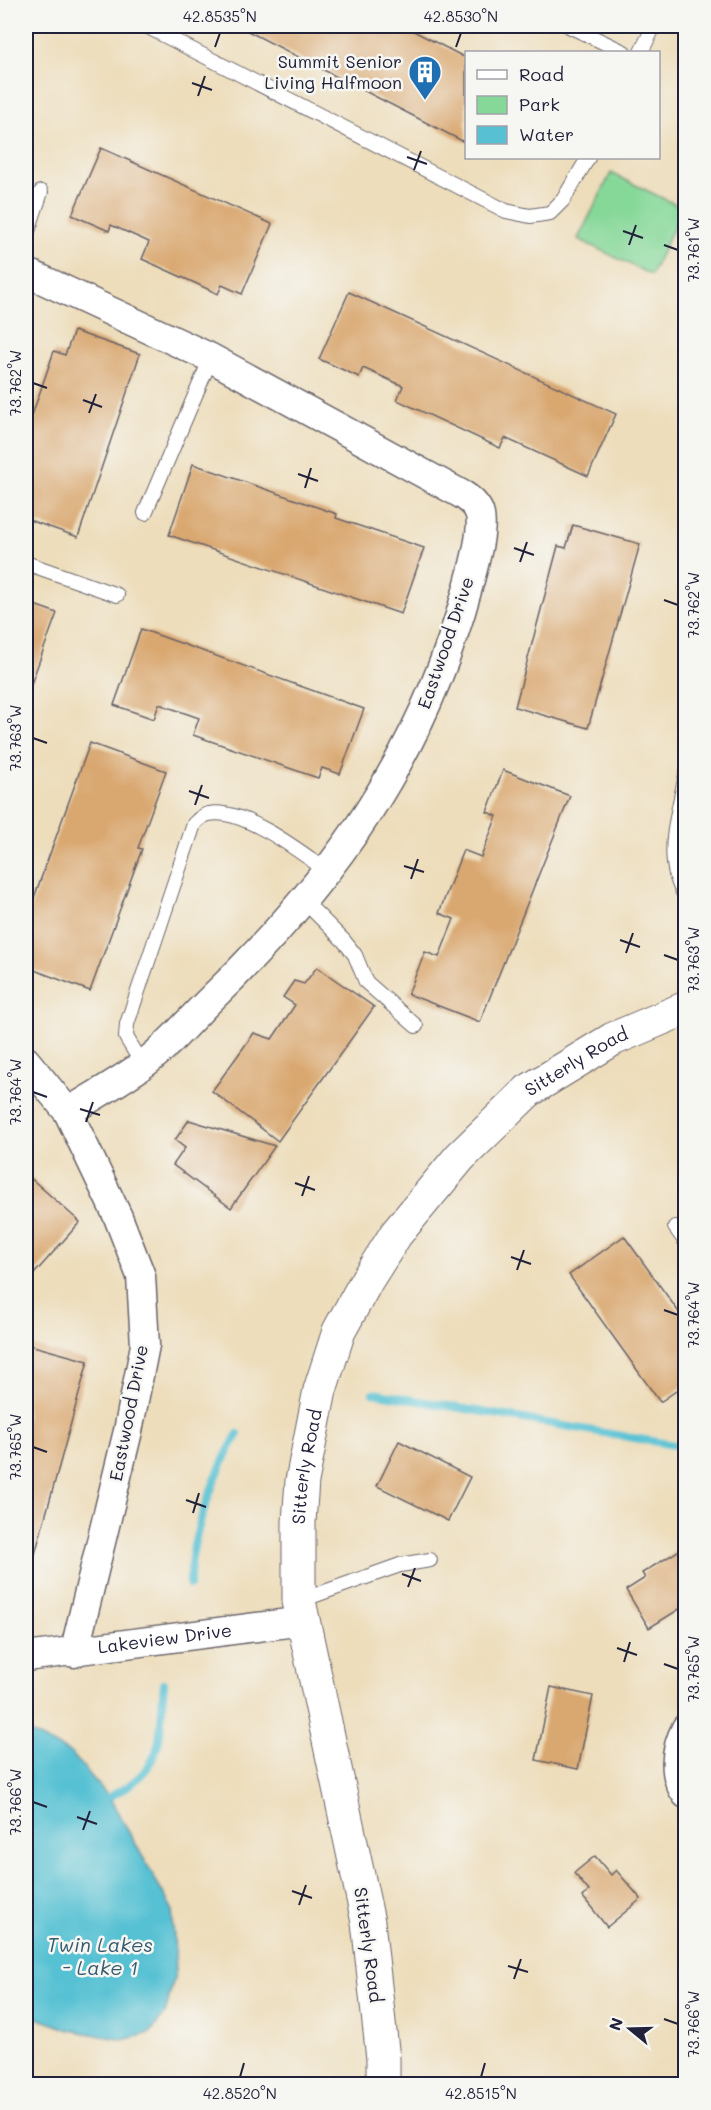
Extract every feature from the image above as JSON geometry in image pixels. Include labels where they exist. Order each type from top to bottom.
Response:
[{"type":"street","name":"Eastwood Drive","points":[[26,272],[211,358],[463,495],[477,507],[480,517],[472,573],[438,677],[400,761],[368,816],[304,901],[224,986],[142,1065],[68,1112]]},
{"type":"street","name":"Sitterly Road","points":[[383,2085],[383,2059],[368,1922],[301,1611],[299,1522],[302,1481],[320,1390],[339,1331],[396,1234],[459,1157],[528,1091],[613,1039],[686,1008]]},
{"type":"street","name":"Eastwood Drive","points":[[26,1061],[68,1112],[118,1217],[141,1276],[144,1345],[128,1431],[74,1653]]},
{"type":"street","name":"Lakeview Drive","points":[[26,1658],[74,1653],[301,1611]]},
{"type":"street","points":[[686,1728],[677,1748],[676,1770],[686,1794]]},
{"type":"lane","points":[[146,26],[506,211],[530,216],[550,213],[563,200],[587,159]]},
{"type":"lane","points":[[569,26],[622,51]]},
{"type":"lane","points":[[642,51],[654,26]]},
{"type":"lane","points":[[26,237],[41,192]]},
{"type":"lane","points":[[145,513],[211,358]]},
{"type":"lane","points":[[26,563],[117,595]]},
{"type":"lane","points":[[686,775],[674,840],[676,878],[686,897]]},
{"type":"lane","points":[[142,1065],[126,1037],[127,1024],[194,824],[202,816],[210,813],[255,824],[288,843],[327,871]]},
{"type":"lane","points":[[304,901],[350,948],[366,981],[416,1026]]},
{"type":"lane","points":[[675,1227],[686,1242]]},
{"type":"lane","points":[[301,1611],[400,1565],[430,1560]]},
{"type":"green space","points":[[611,173],[683,208],[651,275],[578,239]]},
{"type":"water","name":"Twin Lakes - Lake 1","points":[[26,1731],[71,1753],[109,1797],[172,1909],[176,1970],[165,2014],[150,2033],[123,2040],[70,2030],[26,2014]]},
{"type":"building","name":"Summit Senior Living Halfmoon","points":[[238,26],[404,26],[465,57],[465,142]]},
{"type":"building","points":[[101,148],[272,224],[242,294],[222,285],[218,294],[142,259],[149,242],[111,225],[109,231],[72,215]]},
{"type":"building","points":[[349,292],[616,414],[588,476],[505,438],[500,448],[397,400],[403,386],[363,368],[359,377],[319,359]]},
{"type":"building","points":[[74,331],[140,354],[78,537],[26,519],[26,433],[54,351],[65,355]]},
{"type":"building","points":[[193,464],[337,514],[336,518],[424,548],[401,614],[169,535]]},
{"type":"building","points":[[573,525],[640,544],[588,728],[515,707],[558,546],[566,548]]},
{"type":"building","points":[[26,602],[57,613],[28,692],[26,692]]},
{"type":"building","points":[[141,629],[364,709],[340,774],[322,768],[318,778],[193,735],[199,718],[159,704],[154,719],[114,705]]},
{"type":"building","points":[[90,743],[166,771],[138,848],[142,849],[90,991],[26,967],[26,920]]},
{"type":"building","points":[[503,770],[570,796],[480,1022],[408,994],[425,952],[439,957],[454,919],[439,913],[463,850],[481,857],[497,816],[487,812]]},
{"type":"building","points":[[317,967],[374,1007],[278,1141],[212,1091],[254,1033],[272,1039],[295,1005],[283,997],[294,981],[304,984]]},
{"type":"building","points":[[189,1120],[275,1146],[231,1208],[173,1165],[185,1148],[175,1140]]},
{"type":"building","points":[[26,1174],[80,1222],[26,1283]]},
{"type":"building","points":[[624,1236],[686,1322],[686,1384],[660,1402],[569,1275]]},
{"type":"building","points":[[26,1344],[88,1361],[32,1565],[26,1564]]},
{"type":"building","points":[[399,1441],[470,1477],[448,1521],[377,1486]]},
{"type":"building","points":[[686,1546],[686,1605],[649,1628],[626,1590],[645,1578],[642,1573]]},
{"type":"building","points":[[551,1687],[593,1696],[578,1769],[536,1760]]},
{"type":"building","points":[[595,1856],[611,1875],[616,1870],[641,1899],[607,1927],[583,1897],[589,1891],[574,1873]]},
{"type":"waterway","points":[[373,1393],[686,1447]]},
{"type":"waterway","points":[[190,1585],[194,1549],[205,1507],[221,1466],[238,1434]]},
{"type":"waterway","points":[[109,1797],[142,1775],[151,1763],[160,1736],[164,1683]]},
{"type":"place","name":"Summit Senior Living Halfmoon","points":[[425,101]]}]
